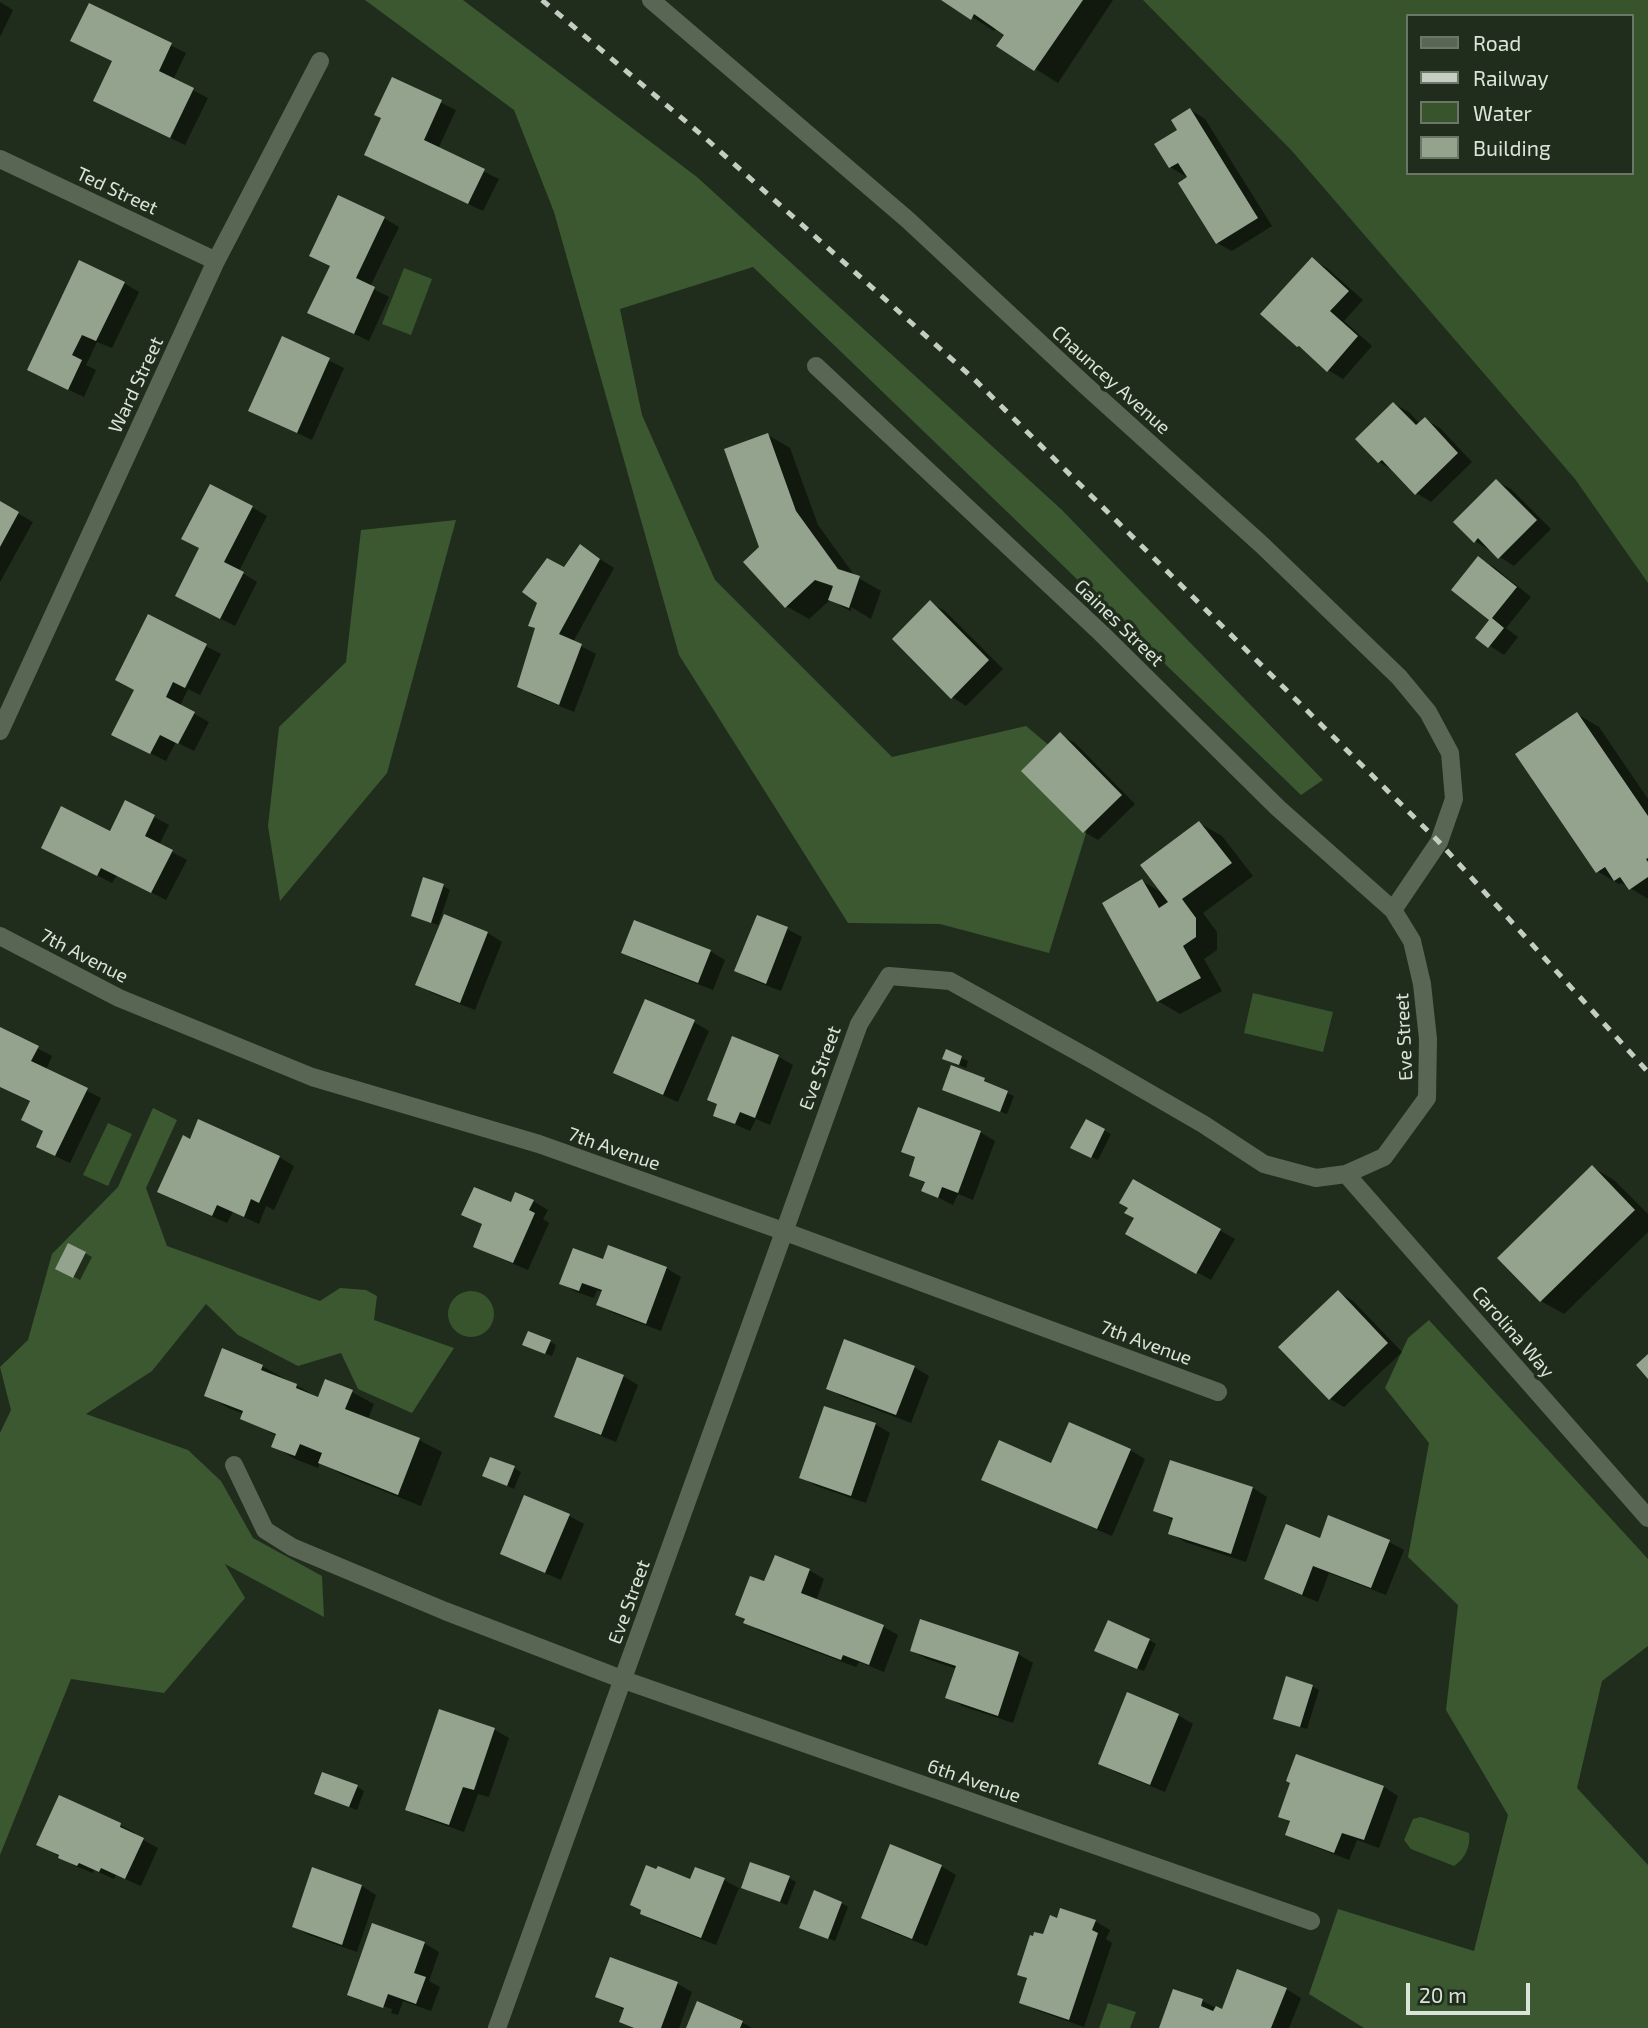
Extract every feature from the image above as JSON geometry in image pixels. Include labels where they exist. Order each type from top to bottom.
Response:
[{"type":"street","name":"Chauncey Avenue","points":[[651,0],[908,220],[1262,545],[1399,677],[1428,712],[1450,752],[1454,799],[1439,842],[1393,910]]},
{"type":"street","name":"Ward Street","points":[[0,732],[216,261],[320,61]]},
{"type":"street","name":"Ted Street","points":[[0,159],[216,261]]},
{"type":"street","name":"Gaines Street","points":[[816,366],[1101,633],[1278,808],[1393,910]]},
{"type":"street","name":"Eve Street","points":[[497,2028],[859,1024],[889,976],[950,981],[1203,1124],[1264,1164],[1316,1178],[1346,1174],[1384,1157],[1427,1098],[1428,1038],[1422,984],[1412,941],[1393,910]]},
{"type":"street","name":"7th Avenue","points":[[0,936],[120,998],[312,1077],[539,1144],[1218,1392]]},
{"type":"street","name":"Carolina Way","points":[[1346,1174],[1648,1518]]},
{"type":"street","name":"6th Avenue","points":[[234,1465],[264,1531],[292,1547],[445,1611],[624,1680],[1311,1922]]},
{"type":"shaded area","points":[[365,0],[463,0],[697,177],[1062,510],[1323,780],[1301,795],[753,267],[620,309],[642,415],[715,580],[892,757],[1026,726],[1100,788],[1049,953],[940,924],[848,923],[679,655],[554,212],[514,110]]},
{"type":"shaded area","points":[[456,520],[387,773],[280,901],[268,826],[279,727],[346,662],[361,530]]},
{"type":"shaded area","points":[[153,1108],[177,1120],[146,1188],[167,1246],[320,1301],[340,1288],[366,1290],[377,1296],[374,1320],[454,1348],[412,1413],[358,1389],[341,1353],[298,1366],[238,1335],[206,1304],[152,1371],[86,1414],[188,1450],[221,1481],[253,1538],[322,1576],[324,1617],[225,1564],[245,1598],[164,1693],[71,1679],[0,1855],[0,1433],[11,1410],[0,1367],[28,1340],[52,1254],[118,1187]]},
{"type":"shaded area","points":[[1429,1320],[1648,1559],[1648,1646],[1602,1681],[1577,1788],[1648,1865],[1648,2028],[1364,2028],[1309,1994],[1338,1909],[1474,1951],[1508,1815],[1446,1710],[1458,1605],[1408,1557],[1429,1443],[1385,1388],[1408,1338]]},
{"type":"water","points":[[1143,0],[1648,0],[1648,583],[1575,479],[1292,151]]},
{"type":"water","points":[[404,268],[432,279],[411,335],[382,324]]},
{"type":"water","points":[[1253,993],[1333,1012],[1323,1052],[1244,1033]]},
{"type":"water","points":[[108,1123],[132,1134],[108,1186],[83,1175]]},
{"type":"water","points":[[471,1291],[487,1298],[494,1314],[487,1330],[471,1337],[455,1330],[448,1314],[455,1298]]},
{"type":"water","points":[[1421,1817],[1469,1833],[1466,1852],[1454,1866],[1411,1849],[1404,1840],[1413,1819]]},
{"type":"water","points":[[1108,2003],[1136,2012],[1130,2028],[1099,2028]]},
{"type":"building","points":[[941,0],[1083,0],[1034,71],[996,46],[1004,35],[974,14],[971,20]]},
{"type":"building","points":[[89,3],[172,43],[159,71],[194,88],[170,138],[93,101],[112,61],[70,41]]},
{"type":"building","points":[[392,77],[442,100],[424,140],[485,169],[468,204],[364,155],[381,118],[374,115]]},
{"type":"building","points":[[1190,108],[1258,218],[1216,244],[1178,183],[1187,177],[1178,163],[1169,168],[1154,144],[1177,130],[1171,120]]},
{"type":"building","points":[[338,195],[385,217],[356,278],[375,287],[354,334],[307,313],[330,266],[309,256]]},
{"type":"building","points":[[1312,257],[1349,291],[1330,311],[1358,336],[1327,372],[1260,314]]},
{"type":"building","points":[[79,260],[125,282],[96,341],[82,335],[72,355],[82,360],[68,390],[27,370]]},
{"type":"building","points":[[282,336],[330,358],[297,433],[248,411]]},
{"type":"building","points":[[1393,402],[1416,425],[1425,417],[1458,453],[1415,495],[1382,460],[1378,463],[1355,439]]},
{"type":"building","points":[[768,433],[796,511],[838,569],[860,576],[849,608],[828,600],[833,586],[815,580],[785,608],[743,562],[759,547],[724,449]]},
{"type":"building","points":[[1496,479],[1537,520],[1498,559],[1478,538],[1474,543],[1453,522]]},
{"type":"building","points":[[210,484],[253,506],[224,562],[244,572],[220,619],[175,596],[199,548],[181,539]]},
{"type":"building","points":[[0,501],[19,512],[0,547]]},
{"type":"building","points":[[580,544],[600,559],[559,634],[582,644],[559,705],[517,687],[535,628],[528,626],[537,603],[522,592],[547,558],[564,567]]},
{"type":"building","points":[[1478,556],[1517,587],[1492,618],[1504,628],[1488,648],[1475,638],[1489,620],[1451,590]]},
{"type":"building","points":[[930,600],[989,660],[951,699],[892,639]]},
{"type":"building","points":[[148,614],[207,644],[185,688],[173,682],[166,697],[195,712],[178,744],[160,735],[150,754],[111,735],[134,690],[115,680]]},
{"type":"building","points":[[1577,712],[1648,816],[1648,877],[1629,890],[1620,877],[1614,881],[1605,867],[1596,873],[1515,754]]},
{"type":"building","points":[[1060,732],[1122,795],[1083,833],[1021,771]]},
{"type":"building","points":[[125,800],[155,815],[145,836],[173,850],[151,893],[101,868],[97,876],[41,848],[61,806],[110,831]]},
{"type":"building","points":[[1199,821],[1232,863],[1182,899],[1196,918],[1196,937],[1183,946],[1201,978],[1157,1002],[1102,903],[1142,879],[1159,908],[1168,902],[1140,865]]},
{"type":"building","points":[[423,877],[444,884],[431,923],[411,916]]},
{"type":"building","points":[[444,914],[488,932],[460,1003],[415,985]]},
{"type":"building","points":[[757,915],[788,927],[766,984],[734,971]]},
{"type":"building","points":[[634,920],[711,950],[698,983],[621,953]]},
{"type":"building","points":[[645,999],[695,1020],[663,1095],[613,1073]]},
{"type":"building","points":[[0,1027],[39,1046],[31,1061],[88,1088],[55,1156],[36,1147],[43,1131],[21,1120],[30,1101],[0,1087]]},
{"type":"building","points":[[732,1036],[779,1055],[755,1118],[740,1112],[735,1124],[713,1116],[717,1104],[707,1100]]},
{"type":"building","points":[[946,1049],[962,1056],[959,1065],[942,1059]]},
{"type":"building","points":[[951,1065],[985,1078],[984,1081],[1008,1091],[1000,1112],[942,1090]]},
{"type":"building","points":[[918,1107],[981,1131],[958,1193],[942,1187],[938,1198],[921,1191],[925,1182],[909,1176],[915,1157],[901,1152]]},
{"type":"building","points":[[198,1119],[280,1156],[259,1203],[251,1199],[244,1217],[217,1205],[212,1216],[157,1192],[183,1135],[190,1139]]},
{"type":"building","points":[[1086,1119],[1105,1129],[1091,1158],[1070,1148]]},
{"type":"building","points":[[1592,1165],[1635,1210],[1540,1302],[1497,1258]]},
{"type":"building","points":[[1133,1179],[1221,1229],[1196,1274],[1125,1234],[1134,1218],[1124,1213],[1128,1208],[1119,1203]]},
{"type":"building","points":[[474,1187],[511,1202],[515,1192],[534,1200],[529,1210],[535,1213],[513,1263],[473,1247],[482,1224],[461,1215]]},
{"type":"building","points":[[68,1243],[86,1252],[73,1278],[55,1269]]},
{"type":"building","points":[[608,1245],[667,1267],[646,1324],[596,1305],[602,1290],[582,1283],[579,1291],[559,1284],[573,1248],[603,1259]]},
{"type":"building","points":[[1338,1290],[1388,1343],[1329,1400],[1278,1347]]},
{"type":"building","points":[[528,1331],[551,1340],[545,1354],[522,1345]]},
{"type":"building","points":[[844,1339],[915,1366],[896,1415],[826,1389]]},
{"type":"building","points":[[222,1348],[263,1365],[261,1370],[297,1384],[296,1388],[318,1397],[325,1379],[353,1390],[345,1409],[420,1438],[398,1495],[318,1463],[322,1453],[300,1444],[295,1456],[271,1447],[276,1434],[240,1419],[243,1411],[204,1396]]},
{"type":"building","points":[[1648,1354],[1648,1379],[1636,1365]]},
{"type":"building","points":[[577,1357],[624,1375],[601,1435],[554,1417]]},
{"type":"building","points":[[824,1406],[876,1423],[851,1496],[799,1478]]},
{"type":"building","points":[[1069,1422],[1131,1449],[1097,1529],[981,1480],[999,1440],[1051,1463]]},
{"type":"building","points":[[490,1457],[515,1466],[507,1486],[482,1476]]},
{"type":"building","points":[[1170,1460],[1253,1487],[1231,1554],[1168,1534],[1173,1518],[1153,1511]]},
{"type":"building","points":[[524,1495],[570,1514],[545,1573],[500,1554]]},
{"type":"building","points":[[1328,1515],[1390,1540],[1371,1588],[1313,1566],[1302,1595],[1264,1579],[1286,1524],[1320,1538]]},
{"type":"building","points":[[775,1555],[810,1569],[801,1593],[884,1625],[869,1665],[843,1655],[841,1660],[743,1623],[745,1619],[735,1615],[750,1576],[764,1581]]},
{"type":"building","points":[[920,1619],[1019,1652],[998,1716],[945,1698],[956,1666],[910,1651]]},
{"type":"building","points":[[1108,1620],[1150,1639],[1137,1669],[1094,1651]]},
{"type":"building","points":[[1286,1676],[1313,1685],[1300,1727],[1273,1719]]},
{"type":"building","points":[[1127,1692],[1179,1714],[1150,1785],[1098,1764]]},
{"type":"building","points":[[439,1709],[495,1728],[474,1790],[463,1787],[449,1825],[405,1810]]},
{"type":"building","points":[[1296,1754],[1384,1786],[1364,1840],[1342,1833],[1334,1853],[1285,1835],[1290,1821],[1278,1817],[1290,1783],[1286,1781]]},
{"type":"building","points":[[322,1772],[358,1785],[349,1807],[314,1794]]},
{"type":"building","points":[[59,1795],[121,1823],[120,1827],[144,1838],[125,1879],[101,1868],[99,1872],[79,1863],[77,1866],[36,1845]]},
{"type":"building","points":[[890,1844],[942,1865],[912,1939],[861,1918]]},
{"type":"building","points":[[750,1862],[790,1876],[780,1902],[741,1888]]},
{"type":"building","points":[[646,1865],[656,1869],[658,1866],[690,1879],[695,1867],[725,1878],[701,1938],[640,1914],[641,1910],[630,1905]]},
{"type":"building","points":[[312,1867],[362,1885],[342,1945],[292,1927]]},
{"type":"building","points":[[814,1890],[842,1902],[828,1939],[799,1928]]},
{"type":"building","points":[[1060,1908],[1096,1920],[1092,1930],[1098,1933],[1069,2020],[1019,2003],[1027,1978],[1017,1975],[1030,1935],[1033,1936],[1034,1932],[1043,1934],[1050,1915],[1057,1918]]},
{"type":"building","points":[[372,1923],[425,1942],[414,1973],[426,1977],[416,2004],[388,1994],[383,2008],[347,1995]]},
{"type":"building","points":[[610,1957],[678,1982],[661,2028],[634,2028],[619,2022],[624,2008],[595,1997]]},
{"type":"building","points":[[1237,1969],[1287,1988],[1271,2028],[1159,2028],[1173,1989],[1203,1999],[1201,2006],[1213,2011],[1216,2006],[1222,2009]]},
{"type":"building","points":[[697,2001],[743,2021],[740,2028],[686,2028]]},
{"type":"railway","points":[[542,0],[703,136],[974,379],[1439,842],[1648,1072]]}]
